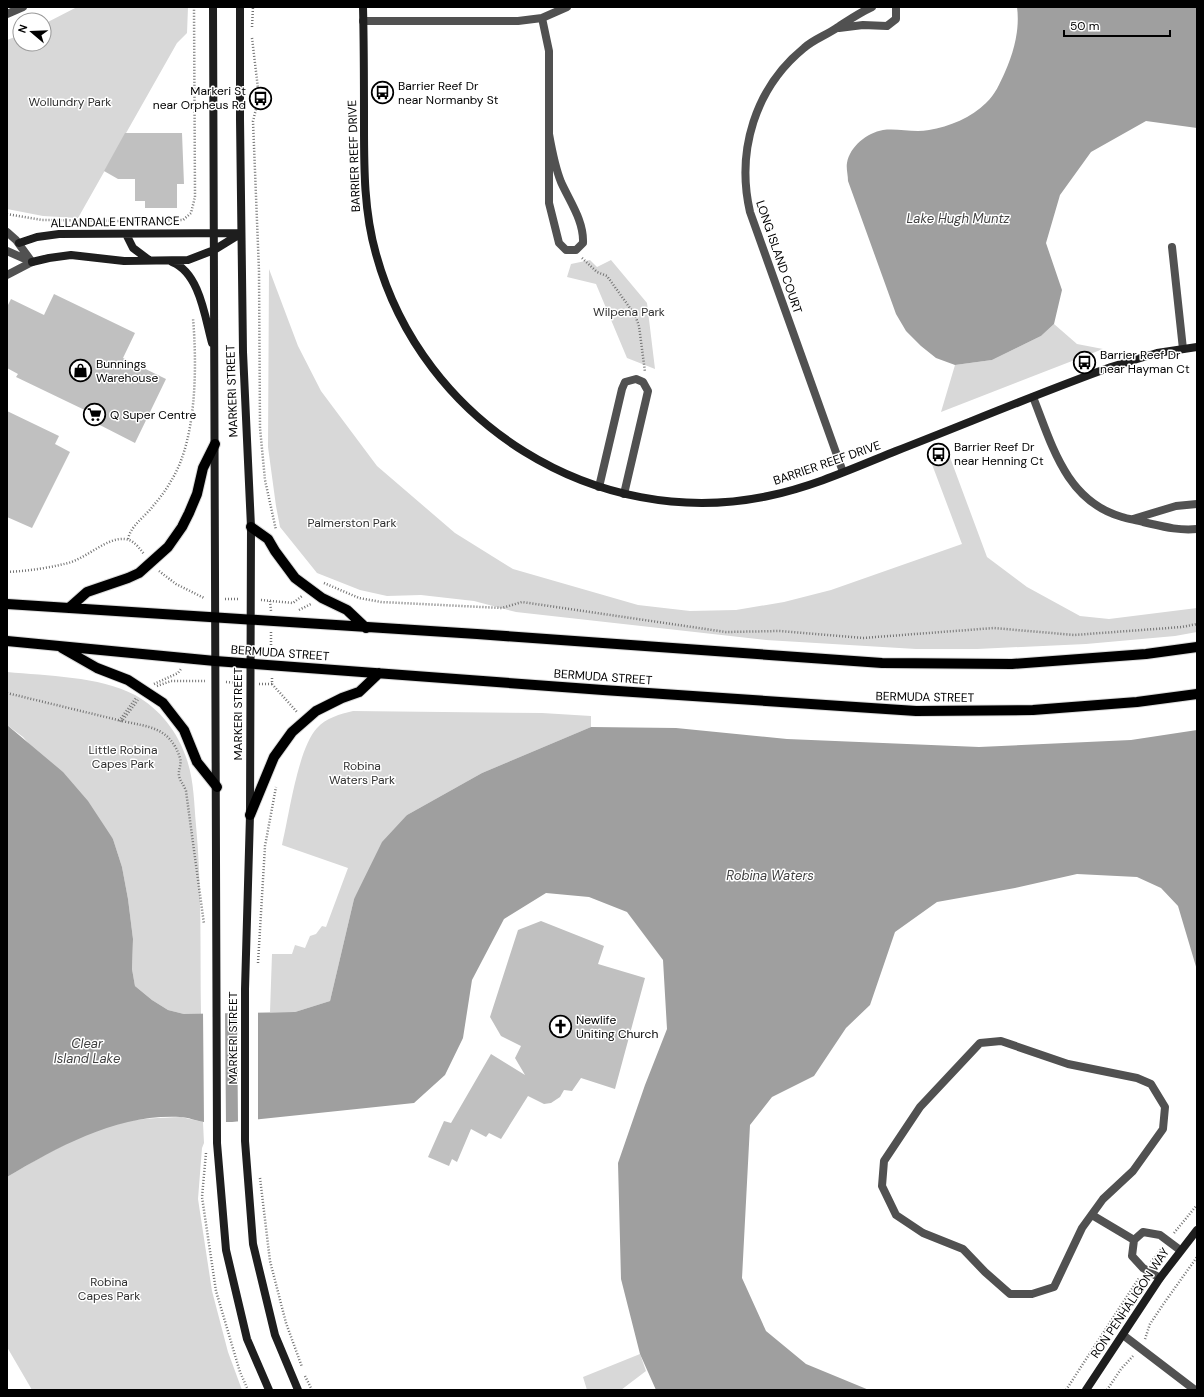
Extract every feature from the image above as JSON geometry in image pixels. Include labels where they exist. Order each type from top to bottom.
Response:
[{"type":"main road","name":"MARKERI STREET","points":[[213,7],[215,681],[217,787],[217,1143],[226,1250],[247,1339],[269,1390]]},
{"type":"main road","name":"MARKERI STREET","points":[[240,7],[243,352],[251,527],[250,815],[245,989],[245,1141],[253,1244],[275,1335],[298,1390]]},
{"type":"main road","name":"BARRIER REEF DRIVE","points":[[363,7],[365,195],[369,227],[376,254],[394,304],[420,351],[455,397],[474,416],[535,458],[599,487],[624,494],[680,502],[739,501],[790,491],[843,472],[1134,359],[1197,347]]},
{"type":"main road","name":"ALLANDALE ENTRANCE","points":[[19,244],[52,234],[241,233]]},
{"type":"main road","points":[[32,262],[71,255],[114,260],[168,260],[195,258],[214,250],[241,233]]},
{"type":"main road","points":[[126,234],[133,248],[149,260]]},
{"type":"main road","points":[[168,260],[183,268],[193,283],[215,354]]},
{"type":"main road","points":[[69,608],[87,592],[128,578],[139,572],[168,547],[189,514],[203,468],[215,444]]},
{"type":"main road","points":[[251,527],[268,539],[295,578],[322,598],[347,610],[366,628]]},
{"type":"main road","points":[[7,604],[366,628],[485,634],[890,663],[1028,663],[1139,654],[1197,647]]},
{"type":"main road","name":"BERMUDA STREET","points":[[7,641],[215,662],[610,691],[916,711],[1033,710],[1138,702],[1197,694]]},
{"type":"main road","points":[[59,646],[97,668],[128,680],[163,703],[184,730],[197,762],[217,787]]},
{"type":"main road","points":[[250,815],[274,757],[292,732],[316,711],[342,698],[359,692],[379,673]]},
{"type":"main road","name":"RON PENHALIGON WAY","points":[[1086,1390],[1160,1278],[1180,1250],[1197,1230]]},
{"type":"street","points":[[7,14],[23,7]]},
{"type":"street","points":[[363,22],[518,21],[542,18],[567,7]]},
{"type":"street","name":"LONG ISLAND COURT","points":[[843,472],[750,212],[746,196],[744,174],[749,133],[756,111],[769,88],[790,60],[822,35],[872,7]]},
{"type":"street","name":"LONG ISLAND COURT","points":[[836,28],[854,26],[887,26],[896,19],[896,7]]},
{"type":"street","points":[[542,18],[549,51],[548,186],[550,213],[559,243],[566,250],[574,251],[581,248],[583,236],[577,216],[561,182],[555,164],[549,134]]},
{"type":"street","points":[[7,232],[19,244],[32,262]]},
{"type":"street","points":[[7,250],[19,244]]},
{"type":"street","points":[[1172,246],[1183,349]]},
{"type":"street","points":[[7,250],[32,262]]},
{"type":"street","points":[[7,275],[32,262]]},
{"type":"street","points":[[599,487],[622,389],[625,382],[631,379],[636,379],[643,382],[647,394],[624,494]]},
{"type":"street","points":[[1033,397],[1057,458],[1071,483],[1082,495],[1095,504],[1122,517],[1178,530],[1197,529]]},
{"type":"street","points":[[1132,519],[1176,506],[1197,504]]},
{"type":"street","points":[[1001,1041],[1068,1064],[1137,1078],[1151,1084],[1165,1107],[1163,1129],[1151,1148],[1132,1172],[1103,1199],[1092,1215],[1082,1228],[1054,1287],[1032,1294],[1010,1294],[985,1272],[963,1249],[923,1233],[896,1215],[882,1186],[884,1161],[920,1107],[980,1043],[1001,1041]]},
{"type":"street","points":[[1092,1215],[1134,1240]]},
{"type":"street","points":[[1160,1278],[1144,1268],[1132,1256],[1134,1240],[1143,1232],[1160,1234],[1180,1250]]},
{"type":"street","points":[[1123,1335],[1196,1390]]},
{"type":"path","points":[[7,214],[42,220],[123,221],[183,220],[191,212],[196,197],[194,7]]},
{"type":"path","points":[[252,30],[253,7]]},
{"type":"path","points":[[252,37],[259,97],[253,121],[259,271],[260,428],[265,480],[274,528],[278,534]]},
{"type":"path","points":[[574,251],[597,272],[607,276],[636,315],[646,375],[643,382]]},
{"type":"path","points":[[128,539],[131,531],[153,507],[172,481],[178,470],[186,447],[194,396],[193,315]]},
{"type":"path","points":[[7,572],[30,570],[68,563],[88,555],[113,540],[128,539],[146,556]]},
{"type":"path","points":[[156,568],[170,580],[189,592],[205,598],[292,602],[298,600],[304,593]]},
{"type":"path","points":[[319,580],[359,598],[381,602],[502,608],[522,602],[726,632],[780,631],[863,638],[994,628],[1074,635],[1182,627],[1197,624]]},
{"type":"path","points":[[288,622],[298,611],[322,598]]},
{"type":"path","points":[[270,601],[272,684],[300,716]]},
{"type":"path","points":[[154,688],[170,681],[215,681],[272,684]]},
{"type":"path","points":[[7,693],[151,727],[163,732],[174,745],[180,758],[180,777],[186,791],[204,931]]},
{"type":"path","points":[[122,721],[141,696]]},
{"type":"path","points":[[258,964],[265,846],[272,802],[277,782]]},
{"type":"path","points":[[206,1151],[202,1197],[216,1291],[240,1372],[248,1390]]},
{"type":"path","points":[[260,1172],[264,1221],[276,1286],[286,1322],[312,1390]]},
{"type":"path","points":[[1171,1236],[1197,1205]]},
{"type":"path","points":[[1150,1264],[1162,1247]]},
{"type":"path","points":[[1107,1390],[1140,1347],[1147,1336],[1150,1324],[1197,1257]]},
{"type":"path","points":[[1066,1390],[1142,1274]]},
{"type":"green space","name":"Wollundry Park","points":[[77,7],[188,7],[187,33],[177,43],[78,218],[43,216],[7,209],[7,40],[12,38],[12,52],[52,52],[52,20]]},
{"type":"green space","name":"Wilpena Park","points":[[590,260],[597,267],[611,260],[647,303],[655,369],[627,358],[596,284],[567,277],[571,264]]},
{"type":"green space","name":"Palmerston Park","points":[[269,269],[298,346],[321,391],[377,466],[455,533],[513,569],[638,605],[690,611],[736,610],[784,602],[831,590],[962,544],[930,459],[948,452],[987,557],[1027,587],[1080,616],[1109,619],[1197,608],[1197,632],[1175,636],[1086,644],[977,649],[916,649],[766,640],[516,612],[474,601],[421,595],[387,596],[360,590],[317,573],[280,527],[268,447]]},
{"type":"green space","points":[[1054,324],[1077,344],[1103,349],[941,412],[955,365],[992,360],[1041,336]]},
{"type":"green space","name":"Little Robina Capes Park","points":[[7,672],[89,680],[121,689],[135,695],[160,714],[179,740],[187,760],[192,784],[198,849],[201,1014],[184,1014],[168,1010],[152,1000],[135,986],[132,969],[133,939],[128,899],[122,867],[113,839],[23,737],[7,725]]},
{"type":"green space","name":"Robina Waters Park","points":[[353,711],[542,713],[591,716],[591,727],[482,773],[407,815],[354,899],[330,1001],[295,1012],[270,1012],[272,954],[292,954],[295,945],[305,948],[310,936],[316,934],[322,926],[326,927],[348,868],[282,845],[299,766],[310,738],[317,728],[329,719]]},
{"type":"green space","name":"Robina Capes Park","points":[[181,1117],[203,1122],[204,1143],[202,1148],[198,1199],[212,1291],[228,1352],[242,1390],[32,1390],[7,1347],[7,1177],[62,1146],[91,1132],[135,1120]]},
{"type":"green space","points":[[640,1354],[646,1371],[621,1390],[587,1390],[583,1377]]},
{"type":"water","name":"Lake Hugh Muntz","points":[[1017,7],[1197,7],[1197,128],[1146,121],[1091,152],[1060,195],[1046,243],[1062,290],[1054,324],[1041,336],[992,360],[955,365],[936,358],[921,346],[906,331],[896,314],[848,181],[847,163],[855,146],[871,134],[883,130],[923,131],[937,129],[960,121],[974,113],[986,103],[997,89],[1011,56],[1016,40],[1018,24]]},
{"type":"water","name":"Robina Waters","points":[[7,725],[63,772],[88,801],[113,839],[122,867],[128,899],[133,939],[132,969],[135,986],[152,1000],[168,1010],[184,1014],[295,1012],[330,1001],[354,899],[382,842],[407,815],[482,773],[591,727],[676,728],[787,739],[979,747],[1131,740],[1197,730],[1197,970],[1178,906],[1161,888],[1137,877],[1077,874],[1015,888],[937,902],[895,932],[870,1005],[846,1028],[814,1076],[772,1097],[750,1125],[742,1278],[766,1331],[806,1364],[869,1390],[656,1390],[640,1354],[621,1279],[618,1163],[645,1085],[667,1029],[663,960],[627,912],[589,897],[546,893],[504,919],[472,980],[463,1038],[445,1075],[414,1103],[232,1122],[204,1122],[180,1117],[157,1117],[134,1121],[112,1126],[90,1134],[48,1154],[7,1177]]},
{"type":"pier","points":[[225,1010],[226,1124],[204,1124],[203,1011]]},
{"type":"pier","points":[[237,1010],[258,1010],[258,1121],[238,1123]]},
{"type":"building","points":[[125,133],[182,133],[184,184],[177,184],[177,208],[145,208],[145,201],[135,201],[135,179],[118,179],[104,171]]},
{"type":"building","name":"Bunnings Warehouse","points":[[54,294],[135,333],[123,358],[166,379],[135,443],[90,420],[93,414],[16,377],[18,374],[7,368],[7,307],[11,299],[44,315]]},
{"type":"building","points":[[7,411],[59,436],[55,444],[70,452],[32,528],[7,517]]},
{"type":"building","points":[[541,921],[604,946],[598,964],[645,978],[615,1089],[581,1078],[572,1091],[564,1090],[560,1097],[551,1103],[544,1104],[528,1096],[501,1139],[489,1133],[486,1137],[471,1129],[457,1162],[452,1159],[449,1166],[428,1157],[444,1121],[451,1123],[491,1054],[525,1075],[515,1058],[521,1046],[501,1036],[490,1017],[518,930]]},
{"type":"place","name":"Barrier Reef Dr near Normanby St","points":[[383,93]]},
{"type":"place","name":"Markeri St near Orpheus Rd","points":[[261,98]]},
{"type":"place","name":"Barrier Reef Dr near Hayman Ct","points":[[1085,362]]},
{"type":"place","name":"Bunnings Warehouse","points":[[81,371]]},
{"type":"place","name":"Q Super Centre","points":[[95,415]]},
{"type":"place","name":"Barrier Reef Dr near Henning Ct","points":[[938,454]]},
{"type":"place","name":"Newlife Uniting Church","points":[[560,1027]]},
{"type":"water label","name":"Clear Island Lake","points":[[87,1050]]}]
